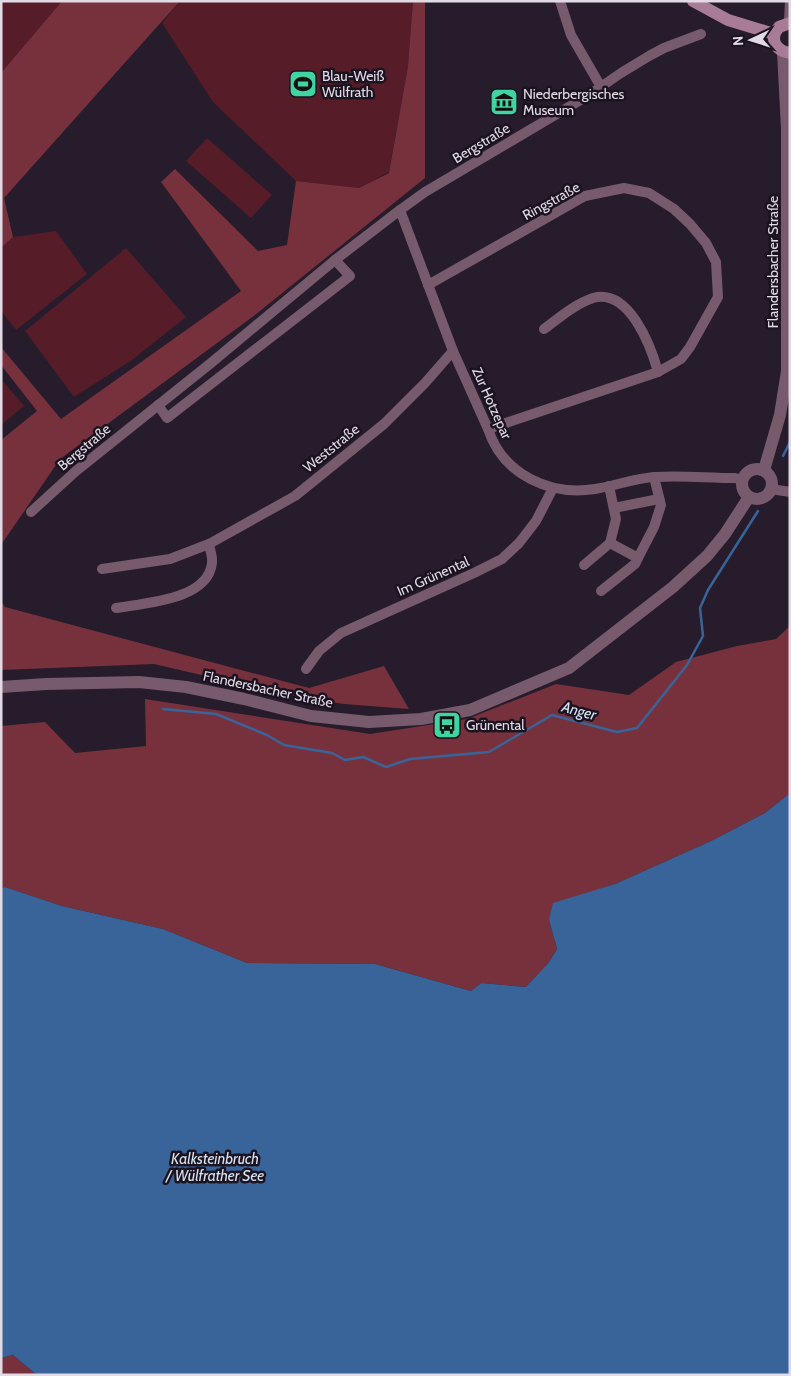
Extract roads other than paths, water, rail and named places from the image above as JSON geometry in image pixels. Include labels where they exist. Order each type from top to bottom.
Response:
[{"type":"main road","points":[[693,1],[728,20],[774,34]]},
{"type":"main road","points":[[787,52],[775,44],[774,34],[781,25],[789,23]]},
{"type":"street","points":[[560,1],[571,35],[601,87]]},
{"type":"street","points":[[789,23],[790,1]]},
{"type":"street","name":"Bergstraße","points":[[31,512],[76,471],[335,260],[425,192],[601,87],[621,72],[664,48],[701,34]]},
{"type":"street","name":"Flandersbacher Straße","points":[[764,470],[780,414],[787,371],[787,52]]},
{"type":"street","name":"Ringstraße","points":[[428,285],[585,196],[624,188],[649,193],[674,209],[706,243],[716,262],[718,297],[690,347],[681,359],[658,372],[488,429]]},
{"type":"street","name":"Zur Hotzepar","points":[[400,210],[453,351],[492,442],[518,472],[529,479],[553,488],[577,490],[654,477],[735,478],[742,480]]},
{"type":"street","points":[[158,405],[167,418],[350,276],[335,260]]},
{"type":"street","points":[[544,329],[571,309],[594,298],[609,298],[626,308],[640,328],[653,355],[658,372]]},
{"type":"street","name":"Weststraße","points":[[102,569],[170,559],[209,544],[295,496],[384,424],[453,351]]},
{"type":"street","points":[[755,468],[764,470],[772,480],[771,489],[763,498],[749,497],[742,488],[744,476],[755,468]]},
{"type":"street","points":[[601,591],[635,564],[654,527],[661,505],[654,477]]},
{"type":"street","points":[[584,565],[610,543],[616,519],[609,486]]},
{"type":"street","name":"Im Grünental","points":[[306,670],[318,651],[342,633],[502,559],[519,543],[532,526],[553,488]]},
{"type":"street","points":[[771,489],[790,492]]},
{"type":"street","name":"Flandersbacher Straße","points":[[1,687],[139,682],[186,687],[244,698],[311,716],[369,722],[421,719],[470,710],[568,668],[673,587],[707,556],[726,534],[749,497]]},
{"type":"street","points":[[614,508],[659,499]]},
{"type":"street","points":[[610,543],[638,558]]},
{"type":"street","points":[[116,608],[171,598],[195,589],[207,579],[213,563],[209,544]]},
{"type":"water","name":"Kalksteinbruch / Wülfrather See","points":[[790,793],[790,1375],[37,1375],[13,1355],[1,1358],[1,888],[5,887],[62,906],[163,929],[247,963],[375,964],[471,991],[481,983],[526,987],[549,962],[557,949],[549,920],[553,903],[615,884],[711,841],[765,813]]},
{"type":"waterway","name":"Anger","points":[[783,456],[790,442]]},
{"type":"waterway","name":"Anger","points":[[163,709],[216,714],[267,735],[284,745],[332,753],[345,760],[363,757],[386,767],[410,759],[489,752],[552,715],[617,732],[637,728],[687,665],[703,636],[700,608],[708,590],[758,511]]},
{"type":"place","name":"Blau-Weiß Wülfrath","points":[[303,84]]},
{"type":"place","name":"Niederbergisches Museum","points":[[504,102]]},
{"type":"place","name":"Grünental","points":[[447,725]]}]
